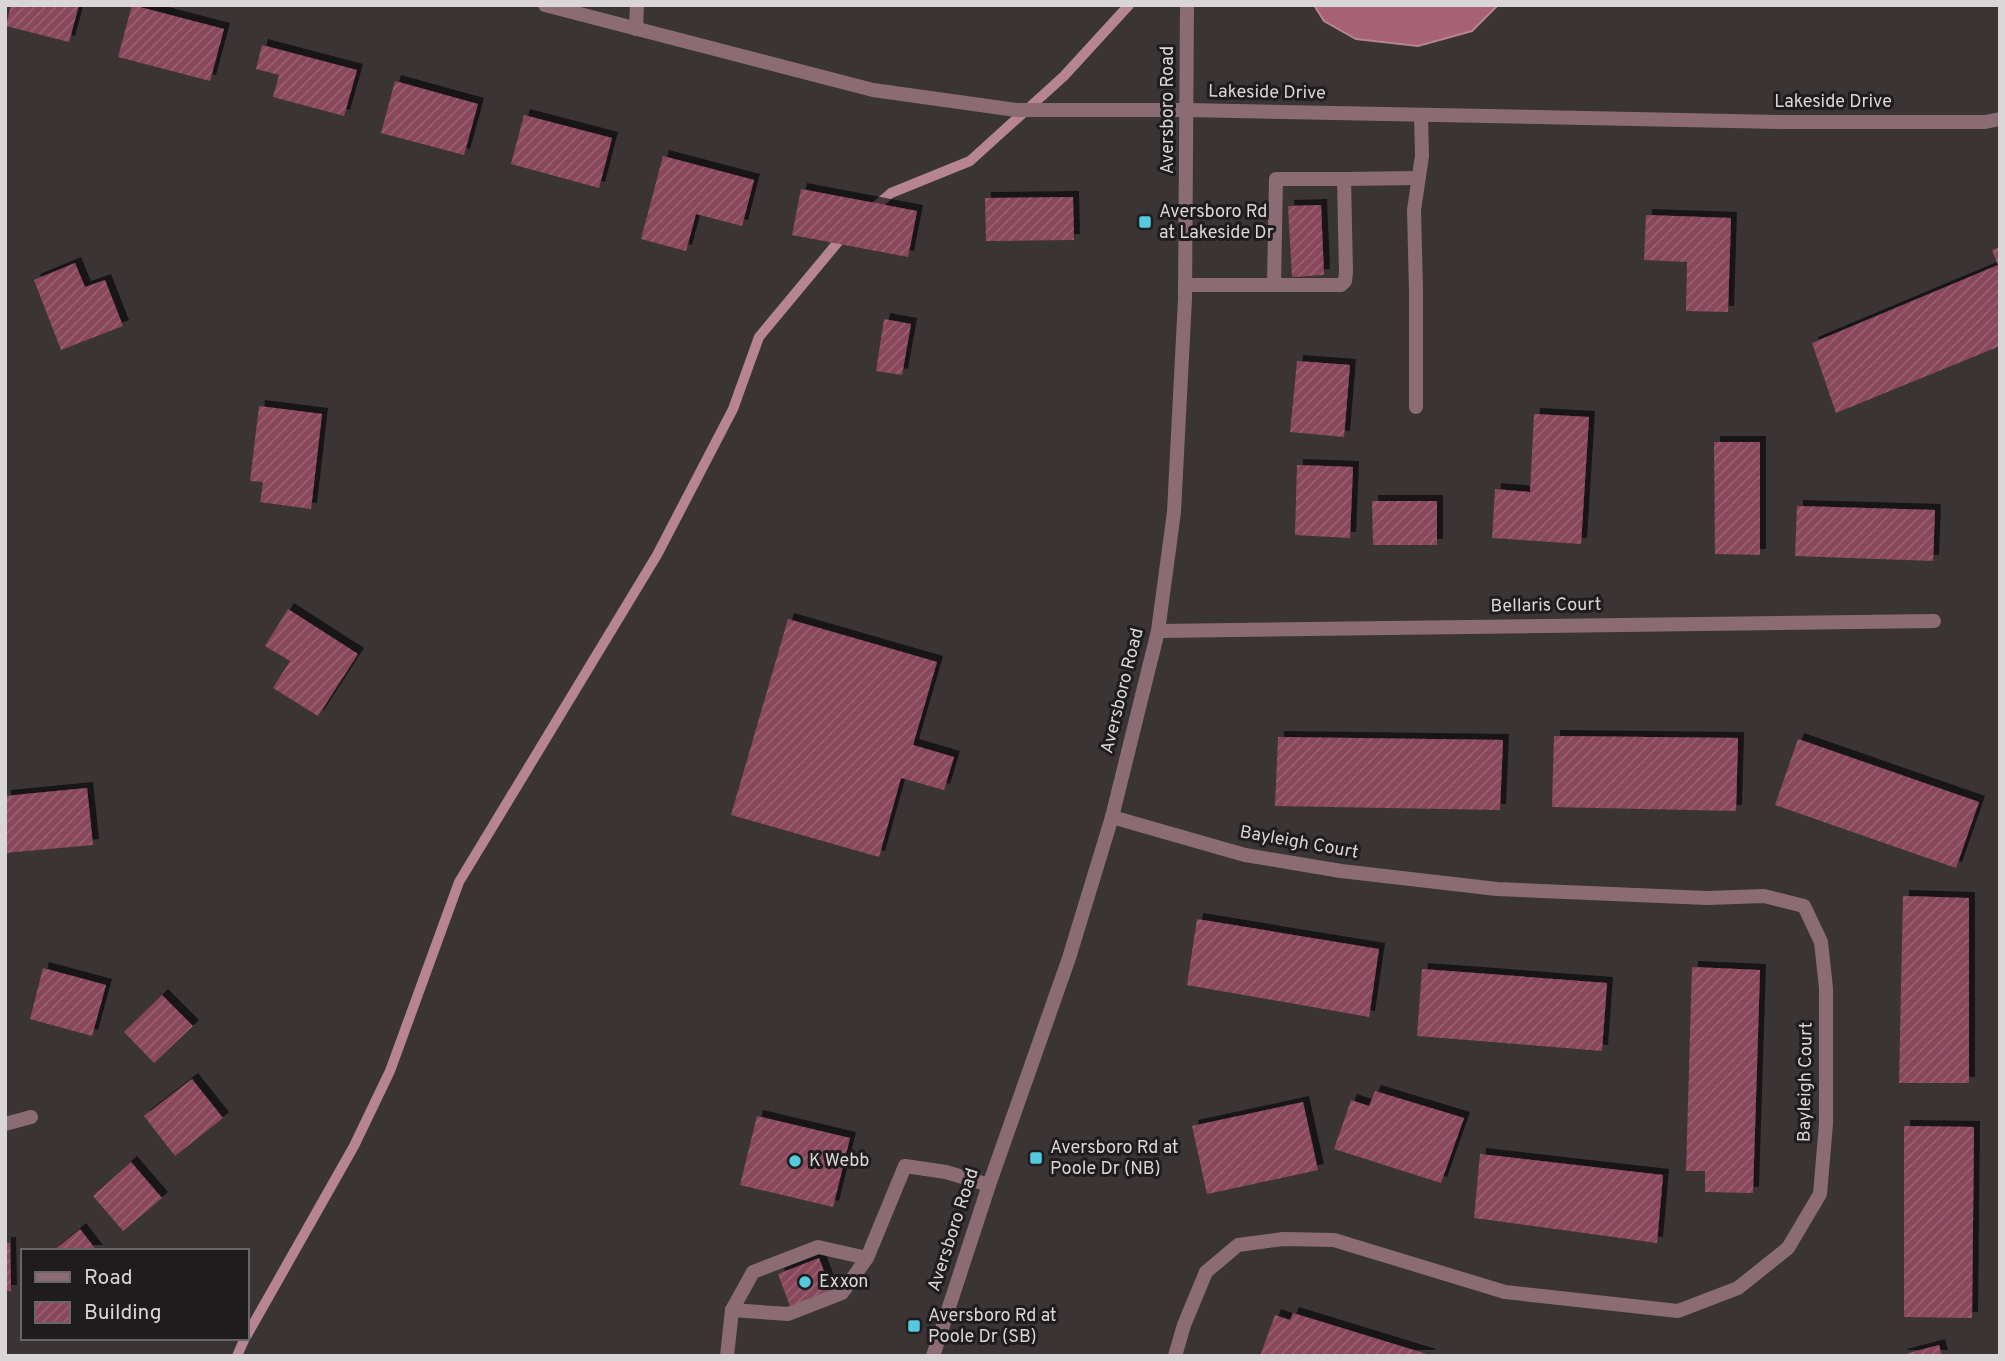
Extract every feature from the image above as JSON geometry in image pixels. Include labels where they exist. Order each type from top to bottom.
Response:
[{"type":"street","name":"Lakeside Drive","points":[[545,5],[873,90],[1016,110],[1187,110],[1781,122],[1985,122],[2000,119]]},
{"type":"street","points":[[636,29],[637,5]]},
{"type":"street","name":"Aversboro Road","points":[[933,1356],[989,1185],[1069,958],[1112,817],[1158,631],[1174,512],[1185,285],[1187,5]]},
{"type":"street","points":[[1416,407],[1414,210],[1422,156],[1421,115]]},
{"type":"street","points":[[1274,285],[1276,179],[1418,177]]},
{"type":"street","points":[[1185,285],[1340,285],[1345,281],[1344,179]]},
{"type":"street","name":"Bellaris Court","points":[[1158,631],[1934,621]]},
{"type":"street","name":"Bayleigh Court","points":[[1112,817],[1245,855],[1341,871],[1497,889],[1707,898],[1764,895],[1804,906],[1821,942],[1826,988],[1826,1097],[1820,1194],[1788,1248],[1738,1288],[1678,1311],[1505,1292],[1334,1240],[1283,1239],[1238,1245],[1206,1272],[1184,1325],[1175,1356]]},
{"type":"street","points":[[5,1124],[31,1117]]},
{"type":"street","points":[[732,1310],[788,1314],[842,1293],[867,1258],[905,1166],[946,1172],[989,1185]]},
{"type":"street","points":[[727,1356],[732,1310],[753,1272],[818,1247],[867,1258]]},
{"type":"shaded area","points":[[1314,5],[1498,5],[1472,31],[1418,46],[1356,39],[1324,21]]},
{"type":"building","points":[[11,5],[79,5],[69,42],[6,26]]},
{"type":"building","points":[[132,5],[224,29],[210,81],[118,57]]},
{"type":"building","points":[[262,45],[357,70],[344,116],[273,97],[279,75],[256,69]]},
{"type":"building","points":[[395,81],[478,104],[464,155],[381,133]]},
{"type":"building","points":[[524,115],[612,138],[599,188],[511,164]]},
{"type":"building","points":[[663,156],[754,180],[742,226],[696,214],[686,251],[641,239]]},
{"type":"building","points":[[801,189],[917,211],[908,257],[792,235]]},
{"type":"building","points":[[1073,197],[1074,240],[986,241],[985,198]]},
{"type":"building","points":[[1321,205],[1324,275],[1292,277],[1288,206]]},
{"type":"building","points":[[1646,215],[1731,218],[1728,312],[1686,311],[1687,262],[1644,260]]},
{"type":"building","points":[[2000,247],[2000,346],[1836,413],[1812,343],[1998,265],[1992,250]]},
{"type":"building","points":[[75,263],[85,287],[105,280],[123,326],[61,350],[34,280]]},
{"type":"building","points":[[884,319],[911,324],[902,375],[876,371]]},
{"type":"building","points":[[1297,361],[1350,365],[1344,437],[1290,432]]},
{"type":"building","points":[[259,406],[322,414],[311,509],[260,502],[263,482],[250,481]]},
{"type":"building","points":[[1534,414],[1589,417],[1581,544],[1492,538],[1495,489],[1530,492]]},
{"type":"building","points":[[1714,442],[1760,442],[1760,555],[1715,554]]},
{"type":"building","points":[[1297,465],[1353,467],[1350,538],[1295,535]]},
{"type":"building","points":[[1372,501],[1437,501],[1437,545],[1373,545]]},
{"type":"building","points":[[1797,506],[1935,510],[1933,561],[1795,556]]},
{"type":"building","points":[[288,609],[358,654],[318,716],[273,688],[290,661],[265,646]]},
{"type":"building","points":[[788,619],[937,662],[913,745],[954,757],[944,790],[901,778],[879,857],[731,815]]},
{"type":"building","points":[[1554,736],[1738,738],[1736,811],[1552,807]]},
{"type":"building","points":[[1278,737],[1503,740],[1500,810],[1275,806]]},
{"type":"building","points":[[1798,739],[1979,802],[1956,868],[1775,805]]},
{"type":"building","points":[[87,788],[93,845],[5,853],[5,796]]},
{"type":"building","points":[[1903,896],[1969,898],[1969,1083],[1899,1083]]},
{"type":"building","points":[[1197,919],[1379,949],[1369,1017],[1187,985]]},
{"type":"building","points":[[1692,967],[1760,970],[1753,1193],[1705,1192],[1705,1171],[1686,1171]]},
{"type":"building","points":[[43,968],[106,985],[92,1036],[30,1019]]},
{"type":"building","points":[[1422,969],[1607,983],[1602,1051],[1417,1036]]},
{"type":"building","points":[[162,995],[193,1026],[154,1063],[124,1032]]},
{"type":"building","points":[[192,1079],[223,1118],[175,1156],[144,1116]]},
{"type":"building","points":[[1375,1091],[1464,1118],[1441,1183],[1334,1149],[1351,1100],[1369,1106]]},
{"type":"building","points":[[1303,1102],[1318,1170],[1207,1194],[1192,1126]]},
{"type":"building","name":"K Webb","points":[[757,1116],[850,1138],[833,1207],[740,1185]]},
{"type":"building","points":[[1904,1126],[1974,1127],[1972,1318],[1904,1317]]},
{"type":"building","points":[[1480,1154],[1663,1175],[1657,1243],[1474,1218]]},
{"type":"building","points":[[131,1162],[162,1198],[123,1231],[93,1196]]},
{"type":"building","points":[[80,1229],[95,1249],[55,1249]]},
{"type":"building","points":[[5,1243],[10,1243],[11,1291],[5,1291]]},
{"type":"building","name":"Exxon","points":[[819,1258],[831,1290],[790,1306],[778,1274]]},
{"type":"building","points":[[1293,1313],[1430,1355],[1260,1356],[1275,1315],[1290,1320]]},
{"type":"building","points":[[1939,1345],[1942,1356],[1901,1356],[1901,1355]]},
{"type":"waterway","points":[[870,211],[891,193],[970,161],[1064,76],[1129,5]]},
{"type":"waterway","points":[[248,1333],[354,1146],[390,1071],[459,882],[657,555],[733,409],[759,337],[843,236]]},
{"type":"waterway","points":[[237,1356],[244,1340]]},
{"type":"place","name":"Aversboro Rd at Lakeside Dr","points":[[1145,222]]},
{"type":"place","name":"Aversboro Rd at Poole Dr (NB)","points":[[1036,1158]]},
{"type":"place","name":"K Webb","points":[[795,1161]]},
{"type":"place","name":"Exxon","points":[[805,1282]]},
{"type":"place","name":"Aversboro Rd at Poole Dr (SB)","points":[[914,1326]]}]
